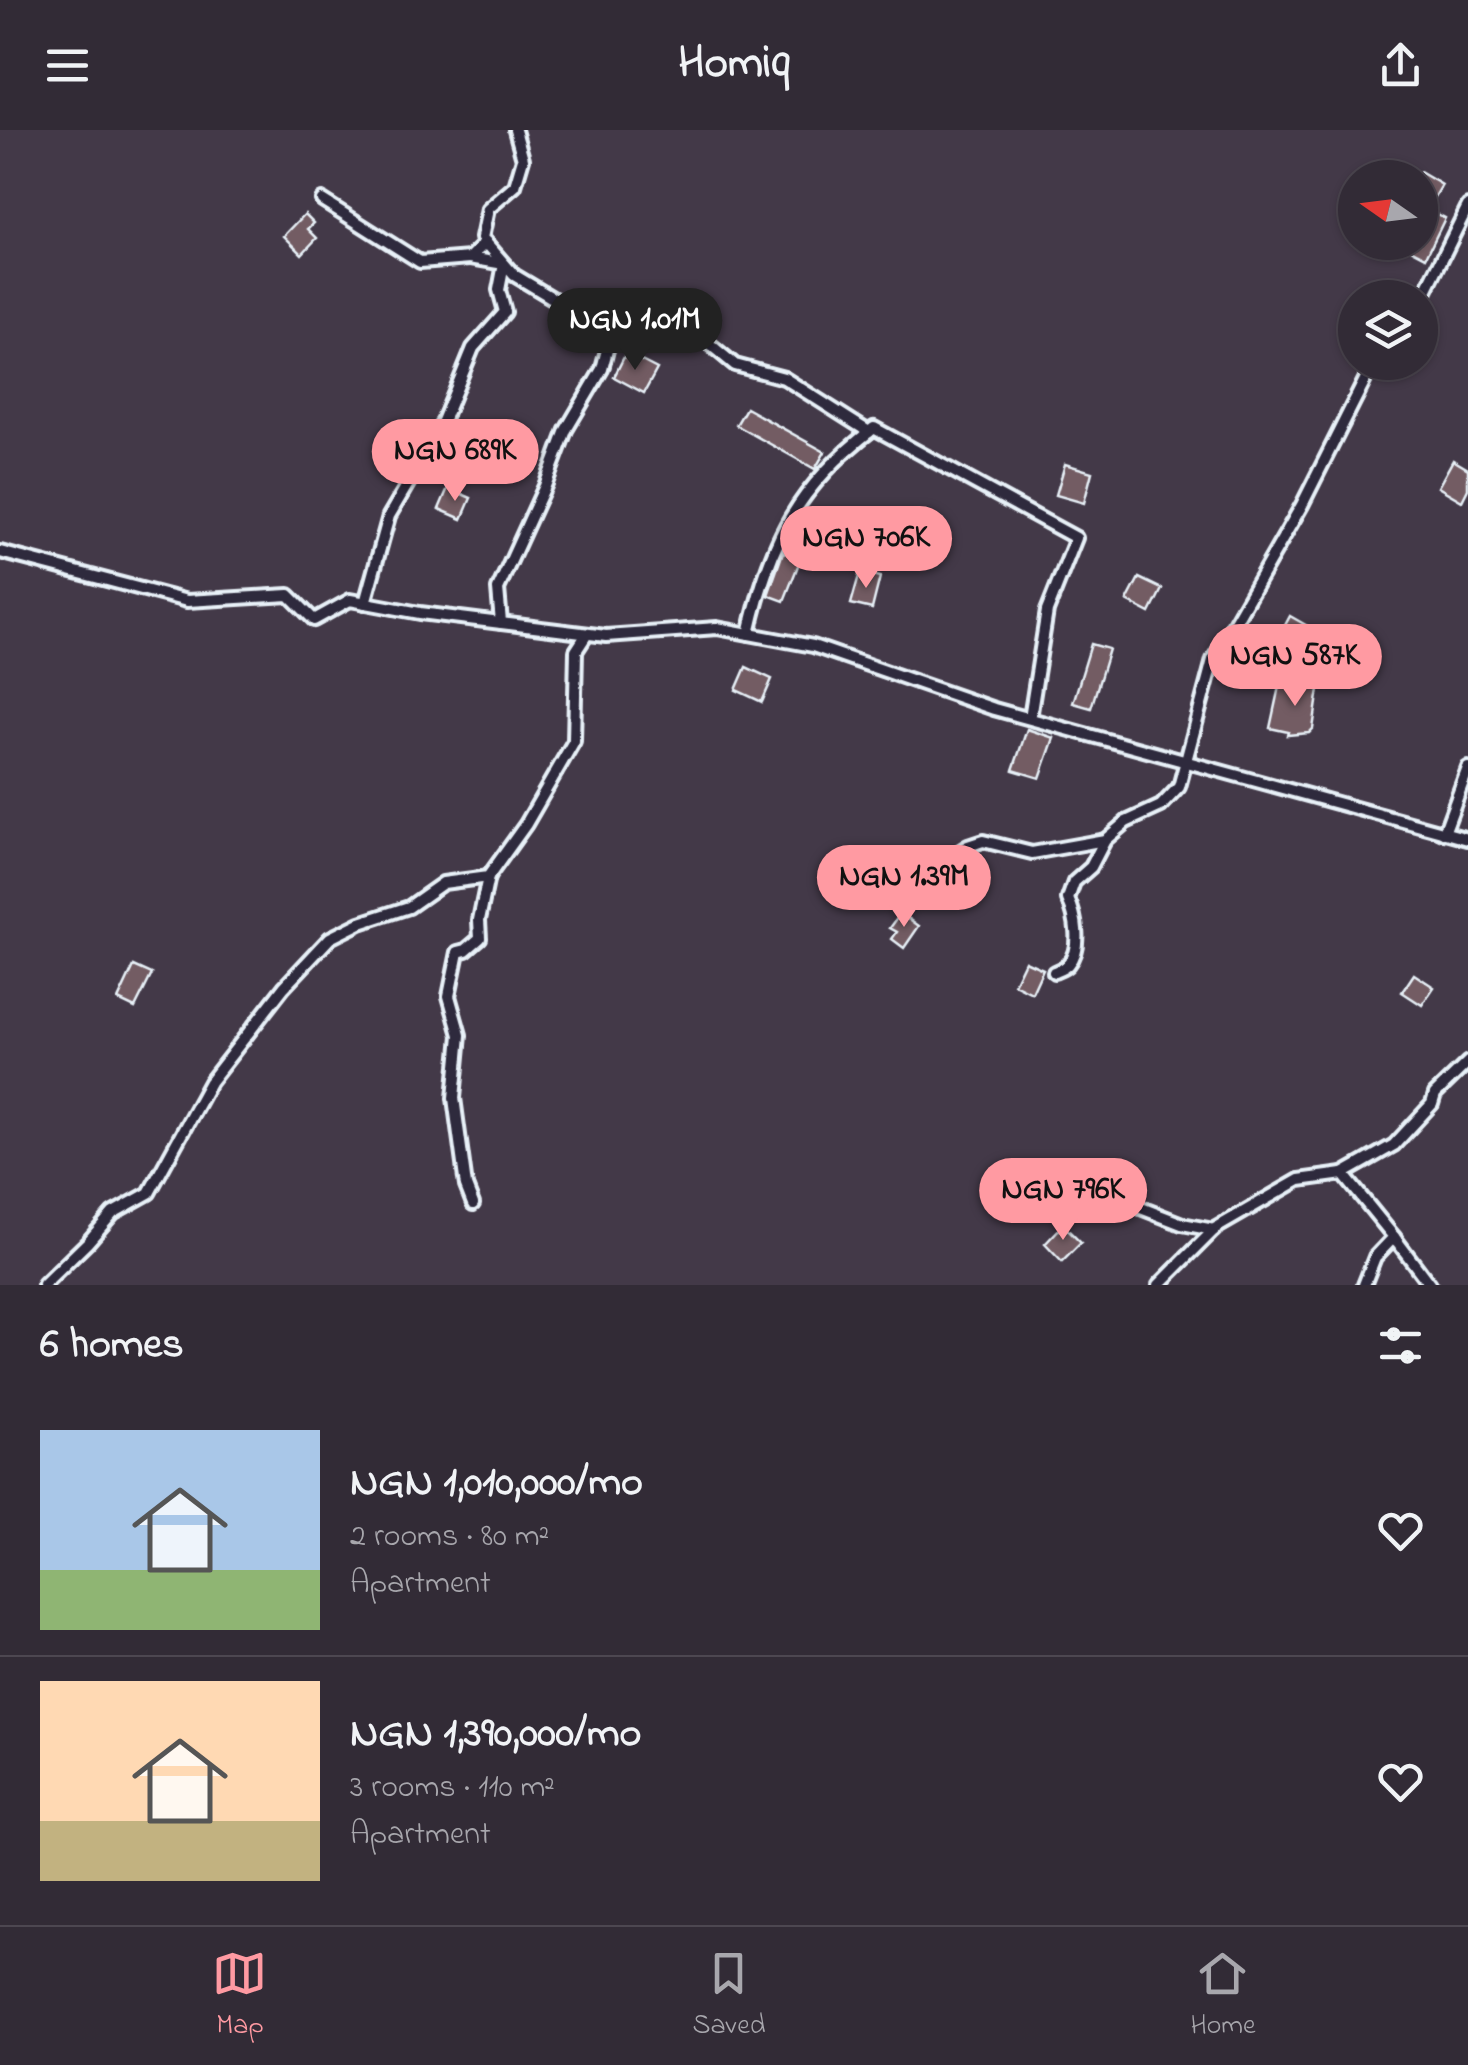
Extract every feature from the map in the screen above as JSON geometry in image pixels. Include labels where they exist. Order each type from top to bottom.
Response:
[{"type":"street","points":[[500,623],[498,589],[546,486],[566,430],[602,369],[607,350],[599,326],[514,276],[482,238],[488,209],[515,186],[523,158],[516,130]]},
{"type":"street","points":[[322,200],[420,262],[470,258],[504,264]]},
{"type":"street","points":[[1432,280],[1468,206]]},
{"type":"street","points":[[470,258],[486,242]]},
{"type":"street","points":[[365,603],[389,516],[438,431],[473,348],[504,312],[499,290],[504,264]]},
{"type":"street","points":[[578,314],[605,308],[664,340],[706,341],[735,365],[784,378],[869,432]]},
{"type":"street","points":[[1054,972],[1069,964],[1074,949],[1075,914],[1068,900],[1074,882],[1091,867],[1105,840],[1126,822],[1161,806],[1178,786],[1213,660],[1302,504],[1365,380]]},
{"type":"street","points":[[749,634],[768,561],[790,518],[829,464],[874,428],[1076,538],[1046,611],[1030,718]]},
{"type":"street","points":[[0,552],[187,601],[289,595],[314,620],[350,600],[606,636],[717,628],[813,646],[1030,718],[1468,839]]},
{"type":"street","points":[[474,1204],[466,1186],[454,1098],[460,1035],[449,996],[458,952],[480,938],[479,920],[488,877],[526,824],[574,741],[576,651],[586,634]]},
{"type":"street","points":[[1444,833],[1468,768]]},
{"type":"street","points":[[933,868],[983,841],[1032,853],[1105,840]]},
{"type":"street","points":[[44,1285],[88,1243],[113,1212],[149,1192],[210,1082],[284,987],[330,938],[360,923],[409,908],[443,883],[488,877]]},
{"type":"street","points":[[1159,1285],[1214,1230],[1300,1180],[1343,1174],[1394,1146],[1432,1104],[1435,1094],[1468,1062]]},
{"type":"street","points":[[1343,1174],[1430,1285]]},
{"type":"street","points":[[1124,1200],[1182,1224],[1214,1230]]},
{"type":"street","points":[[1364,1285],[1375,1256],[1394,1237]]},
{"type":"building","points":[[305,214],[314,223],[308,229],[317,238],[302,254],[284,236]]},
{"type":"building","points":[[1438,214],[1445,218],[1438,232]]},
{"type":"building","points":[[626,353],[657,369],[644,393],[614,377]]},
{"type":"building","points":[[746,408],[825,452],[815,469],[736,425]]},
{"type":"building","points":[[1453,460],[1468,469],[1468,489],[1462,501],[1438,487]]},
{"type":"building","points":[[1065,464],[1092,472],[1084,503],[1056,495]]},
{"type":"building","points":[[448,488],[471,498],[462,519],[439,509]]},
{"type":"building","points":[[783,552],[801,558],[784,601],[768,595]]},
{"type":"building","points":[[860,572],[880,577],[872,609],[851,604]]},
{"type":"building","points":[[1139,578],[1162,589],[1150,613],[1127,601]]},
{"type":"building","points":[[1290,616],[1311,628],[1296,656],[1275,644]]},
{"type":"building","points":[[1091,644],[1109,649],[1091,708],[1073,703]]},
{"type":"building","points":[[746,667],[772,679],[762,702],[736,690]]},
{"type":"building","points":[[1280,682],[1319,689],[1313,729],[1309,733],[1287,735],[1288,732],[1270,728]]},
{"type":"building","points":[[1027,729],[1054,738],[1040,778],[1013,770]]},
{"type":"building","points":[[901,913],[919,926],[904,948],[892,939],[897,932],[890,928]]},
{"type":"building","points":[[1025,961],[1043,969],[1032,993],[1014,984]]},
{"type":"building","points":[[134,966],[152,974],[135,1008],[118,1000]]},
{"type":"building","points":[[1414,974],[1434,987],[1422,1005],[1402,992]]},
{"type":"building","points":[[1063,1225],[1081,1243],[1062,1262],[1045,1244]]}]
